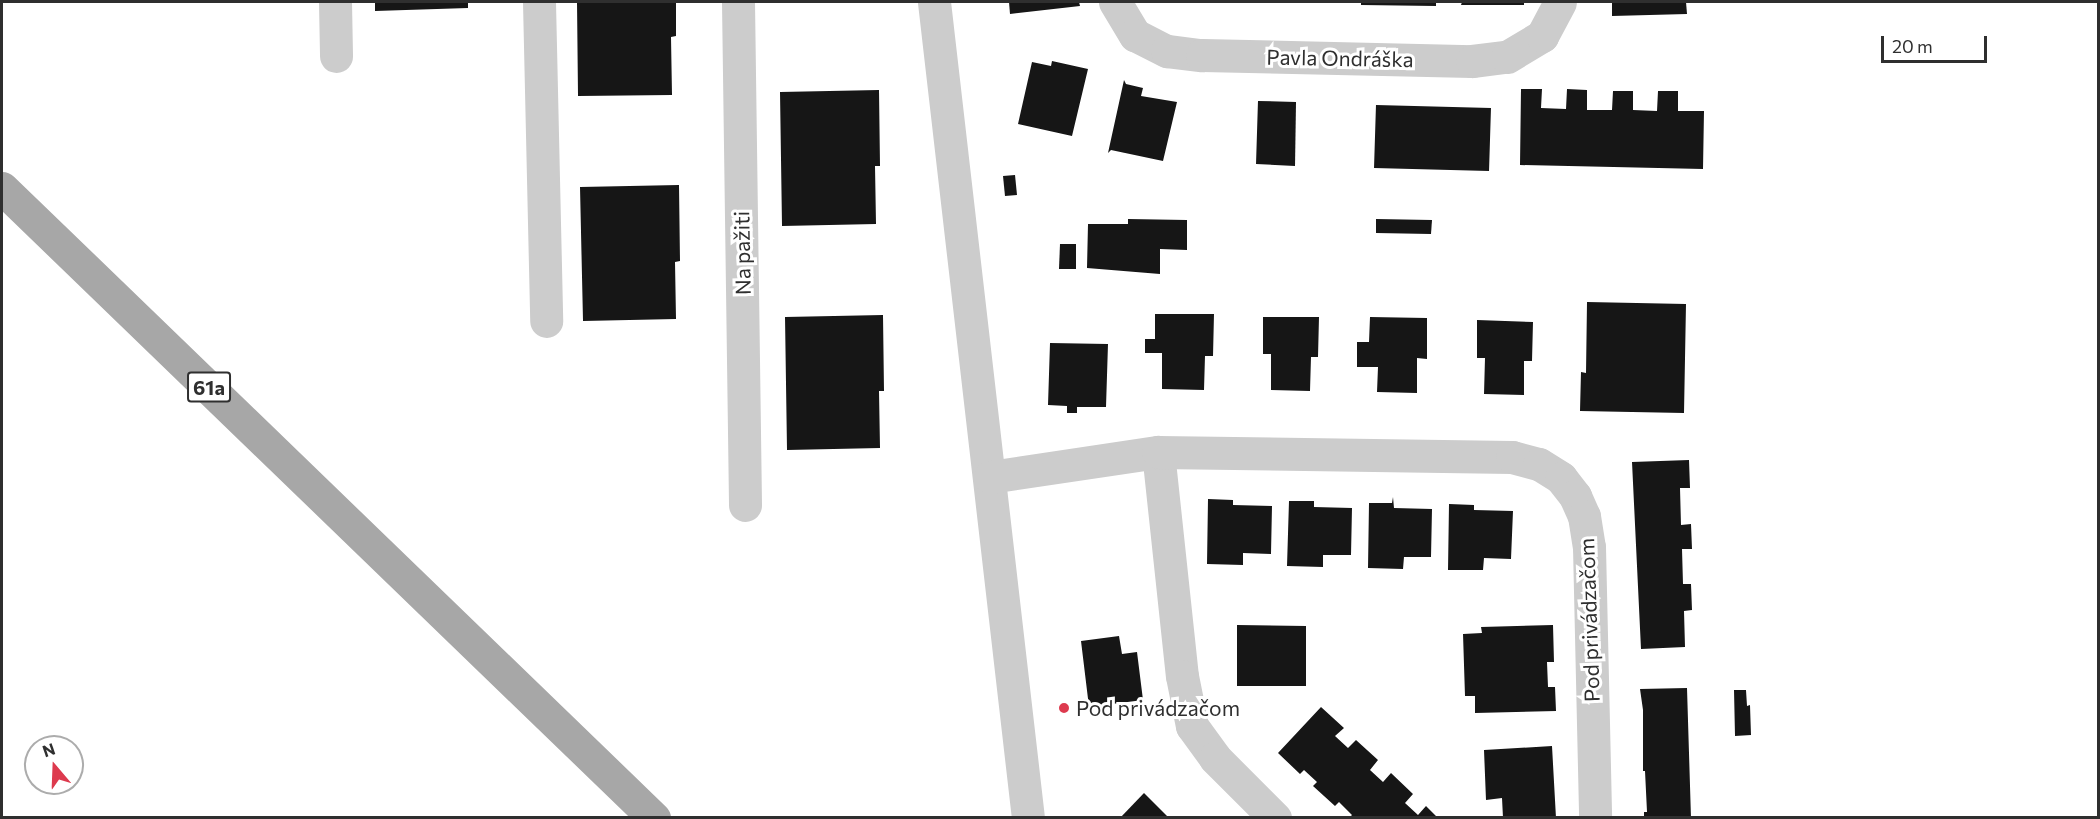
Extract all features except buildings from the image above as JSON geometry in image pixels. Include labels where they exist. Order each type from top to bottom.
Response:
[{"type":"main road","name":"61a","points":[[2,188],[654,818]]},
{"type":"street","points":[[335,2],[336,56]]},
{"type":"street","points":[[539,2],[546,321]]},
{"type":"street","name":"Na pažiti","points":[[738,2],[745,505]]},
{"type":"street","points":[[934,2],[1028,818]]},
{"type":"street","name":"Pavla Ondráška","points":[[1115,2],[1135,35],[1167,51],[1202,55],[1472,61],[1507,57],[1542,36],[1560,2]]},
{"type":"street","points":[[1158,452],[1184,684],[1192,726],[1215,758],[1275,818]]},
{"type":"street","name":"Pod privádzačom","points":[[990,477],[1158,452],[1512,456],[1539,464],[1561,478],[1575,496],[1584,516],[1589,547],[1595,818]]},
{"type":"place","name":"Pod privádzačom","points":[[1064,708]]}]
